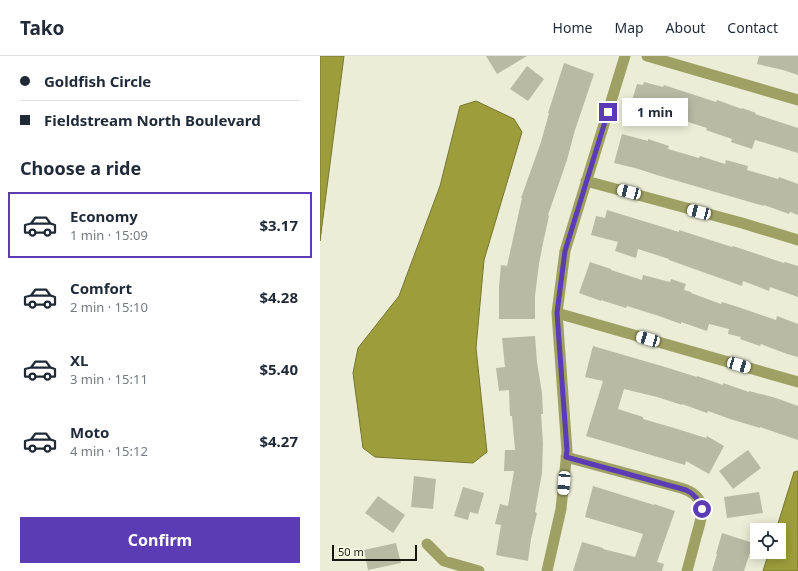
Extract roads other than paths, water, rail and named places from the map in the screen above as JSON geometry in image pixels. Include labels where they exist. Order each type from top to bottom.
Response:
[{"type":"street","points":[[547,571],[562,509],[567,451],[557,313],[565,251],[625,56]]},
{"type":"street","points":[[647,56],[798,100]]},
{"type":"street","points":[[586,181],[798,240]]},
{"type":"street","points":[[557,313],[798,382]]},
{"type":"street","points":[[566,457],[681,488],[694,495],[700,504],[702,514],[687,571]]},
{"type":"street","points":[[427,544],[444,561],[478,571]]}]
